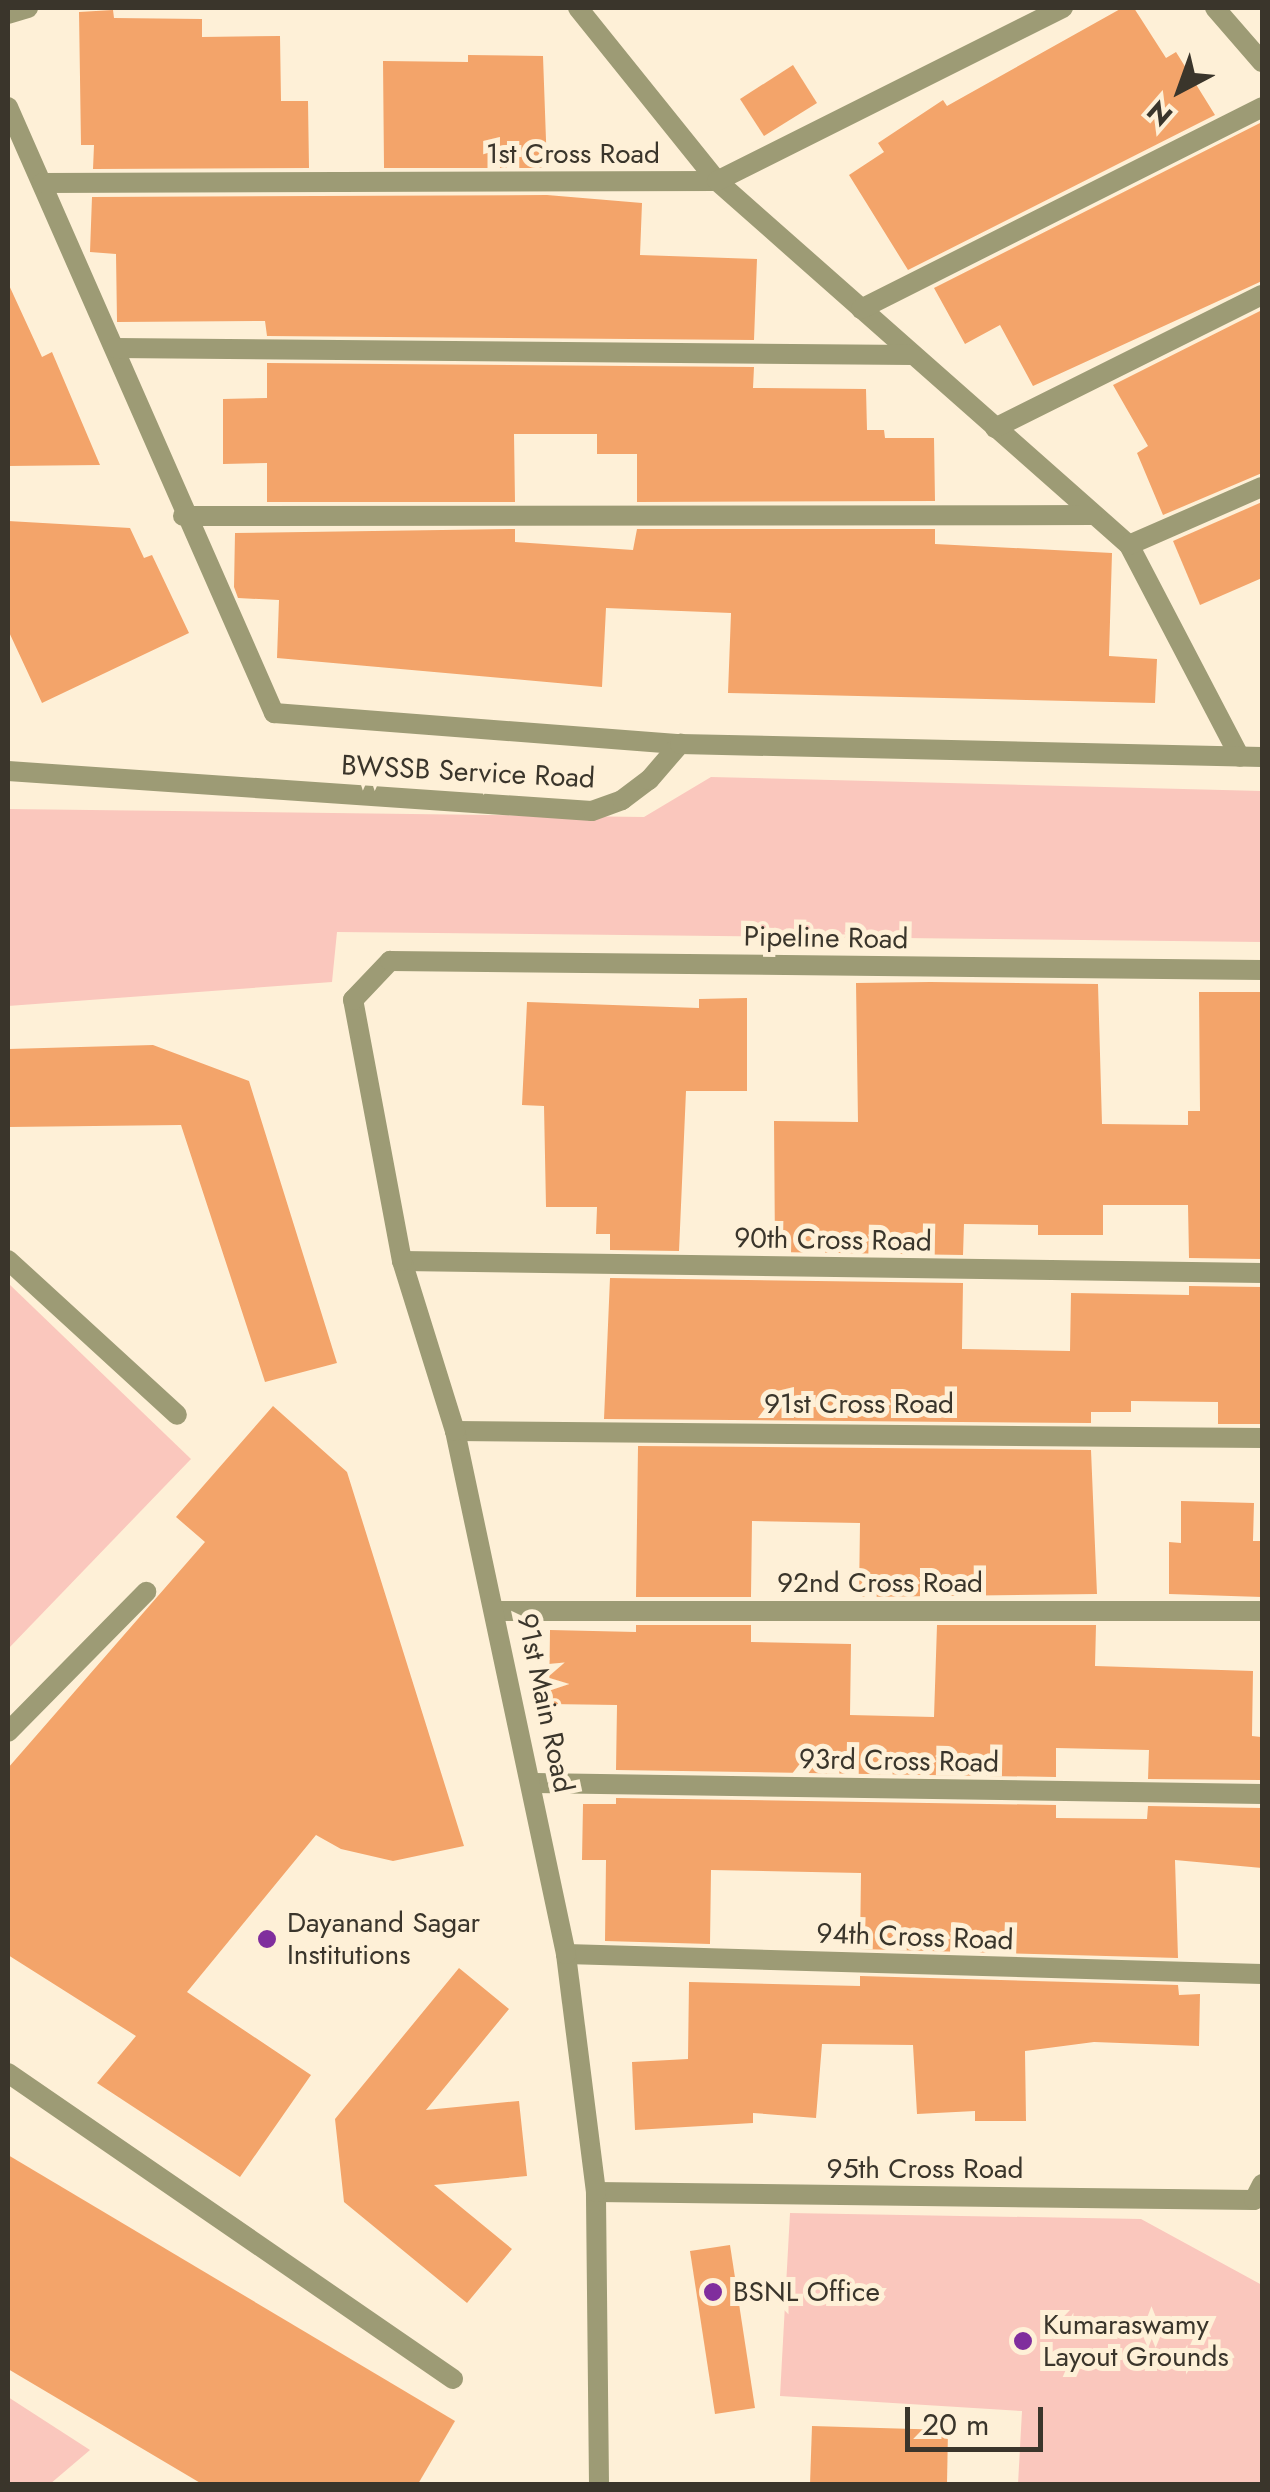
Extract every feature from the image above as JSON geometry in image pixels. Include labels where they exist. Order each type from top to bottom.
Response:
[{"type":"street","points":[[8,14],[28,8]]},
{"type":"street","points":[[578,8],[717,181],[1129,545],[1240,757]]},
{"type":"street","name":"1st Cross Road","points":[[42,183],[717,181],[1063,8]]},
{"type":"street","points":[[1215,8],[1262,62]]},
{"type":"street","points":[[8,107],[115,348],[183,516],[274,713],[680,744],[1262,757]]},
{"type":"street","points":[[861,309],[1262,107]]},
{"type":"street","points":[[995,428],[1262,296]]},
{"type":"street","points":[[115,348],[912,354]]},
{"type":"street","points":[[1129,545],[1262,487]]},
{"type":"street","points":[[183,516],[1092,515]]},
{"type":"street","name":"BWSSB Service Road","points":[[8,771],[592,811],[622,800],[649,780],[680,744]]},
{"type":"street","name":"Pipeline Road","points":[[390,961],[1262,970]]},
{"type":"street","name":"91st Main Road","points":[[390,961],[354,1000],[402,1261],[455,1431],[534,1783],[566,1954],[596,2192],[599,2484]]},
{"type":"street","points":[[8,1260],[177,1415]]},
{"type":"street","name":"90th Cross Road","points":[[402,1261],[1262,1273]]},
{"type":"street","name":"91st Cross Road","points":[[455,1431],[1262,1438]]},
{"type":"street","points":[[8,1732],[146,1592]]},
{"type":"street","name":"92nd Cross Road","points":[[497,1611],[1262,1611]]},
{"type":"street","name":"93rd Cross Road","points":[[534,1783],[1262,1794]]},
{"type":"street","name":"94th Cross Road","points":[[566,1954],[1262,1974]]},
{"type":"street","points":[[8,2073],[453,2380]]},
{"type":"street","name":"95th Cross Road","points":[[596,2192],[1258,2192]]},
{"type":"shaded area","points":[[711,777],[1262,791],[1262,942],[337,932],[332,982],[8,1006],[8,809],[644,817]]},
{"type":"shaded area","points":[[8,1283],[191,1459],[8,1649]]},
{"type":"shaded area","name":"Kumaraswamy Layout Grounds","points":[[790,2213],[1141,2219],[1262,2285],[1262,2484],[1018,2484],[1022,2411],[780,2396]]},
{"type":"shaded area","points":[[8,2397],[90,2450],[50,2484],[8,2484]]},
{"type":"building","points":[[1122,8],[1134,8],[1166,58],[1176,52],[1215,115],[908,270],[849,175],[884,152],[878,143],[943,100],[947,106]]},
{"type":"building","points":[[113,10],[114,18],[202,19],[202,37],[280,36],[281,101],[308,101],[309,168],[93,169],[94,145],[81,145],[79,12]]},
{"type":"building","points":[[468,55],[543,56],[547,168],[384,168],[383,61],[468,62]]},
{"type":"building","points":[[793,65],[817,103],[764,136],[740,99]]},
{"type":"building","points":[[1262,122],[1262,281],[1033,386],[1000,325],[965,344],[934,288]]},
{"type":"building","points":[[547,195],[642,203],[640,255],[757,259],[754,340],[267,336],[265,321],[117,322],[116,254],[90,252],[92,197]]},
{"type":"building","points":[[8,283],[42,357],[52,352],[100,465],[8,466]]},
{"type":"building","points":[[1262,310],[1262,473],[1163,515],[1137,453],[1148,446],[1113,385]]},
{"type":"building","points":[[267,363],[754,367],[753,388],[866,389],[867,430],[884,430],[885,438],[934,438],[935,501],[637,502],[637,454],[597,454],[597,434],[514,434],[515,502],[267,502],[267,463],[223,464],[223,399],[267,398]]},
{"type":"building","points":[[1262,502],[1262,578],[1200,605],[1173,541]]},
{"type":"building","points":[[8,521],[130,528],[144,558],[152,555],[189,633],[42,703],[8,630]]},
{"type":"building","points":[[515,529],[515,542],[633,550],[637,529],[935,529],[935,544],[1112,553],[1109,656],[1157,659],[1155,703],[728,693],[731,613],[606,608],[602,687],[277,658],[279,600],[238,598],[234,587],[235,533]]},
{"type":"building","points":[[856,983],[1098,984],[1102,1124],[1188,1125],[1188,1111],[1200,1111],[1199,992],[1262,992],[1262,1259],[1189,1258],[1188,1205],[1103,1205],[1103,1235],[1038,1235],[1038,1225],[964,1224],[963,1255],[775,1252],[774,1121],[858,1122]]},
{"type":"building","points":[[747,998],[747,1091],[686,1091],[679,1251],[610,1250],[610,1234],[596,1234],[597,1207],[546,1207],[544,1106],[522,1105],[527,1002],[699,1008],[699,999]]},
{"type":"building","points":[[153,1045],[249,1081],[337,1363],[265,1382],[181,1125],[8,1127],[8,1049]]},
{"type":"building","points":[[610,1278],[963,1283],[962,1349],[1070,1351],[1071,1293],[1189,1295],[1189,1286],[1262,1287],[1262,1424],[1218,1424],[1218,1402],[1131,1401],[1131,1412],[1091,1412],[1091,1423],[604,1419]]},
{"type":"building","points":[[273,1406],[347,1472],[464,1846],[393,1861],[341,1849],[316,1835],[187,1992],[311,2075],[240,2177],[97,2083],[136,2036],[8,1955],[8,1768],[205,1542],[176,1517]]},
{"type":"building","points":[[638,1446],[1091,1450],[1097,1594],[859,1597],[860,1523],[752,1521],[751,1597],[636,1597]]},
{"type":"building","points":[[1181,1501],[1254,1503],[1253,1541],[1262,1541],[1262,1597],[1169,1594],[1169,1542],[1181,1543]]},
{"type":"building","points":[[636,1625],[751,1625],[751,1642],[851,1644],[850,1715],[934,1717],[937,1625],[1096,1625],[1095,1666],[1253,1671],[1252,1736],[1261,1737],[1260,1780],[1148,1779],[1149,1750],[1056,1748],[1056,1777],[616,1770],[617,1705],[549,1704],[550,1630],[636,1632]]},
{"type":"building","points":[[616,1798],[1056,1805],[1056,1818],[1147,1819],[1148,1806],[1262,1808],[1262,1868],[1175,1860],[1178,1958],[860,1949],[861,1873],[711,1870],[710,1944],[605,1941],[606,1860],[582,1860],[583,1804],[616,1804]]},
{"type":"building","points":[[459,1968],[509,2009],[426,2110],[519,2101],[527,2176],[434,2185],[512,2249],[467,2303],[344,2202],[335,2119]]},
{"type":"building","points":[[860,1976],[1178,1985],[1179,1995],[1200,1994],[1199,2046],[1094,2042],[1025,2051],[1026,2121],[975,2121],[975,2111],[917,2114],[913,2045],[822,2044],[816,2118],[753,2113],[753,2123],[635,2130],[632,2062],[688,2059],[689,1982],[860,1986]]},
{"type":"building","points":[[8,2155],[455,2421],[418,2484],[202,2484],[8,2369]]},
{"type":"building","points":[[730,2245],[755,2408],[715,2414],[690,2251]]},
{"type":"building","points":[[812,2426],[948,2430],[947,2484],[810,2484]]},
{"type":"place","name":"Dayanand Sagar Institutions","points":[[267,1939]]},
{"type":"place","name":"BSNL Office","points":[[713,2292]]},
{"type":"place","name":"Kumaraswamy Layout Grounds","points":[[1023,2341]]}]
